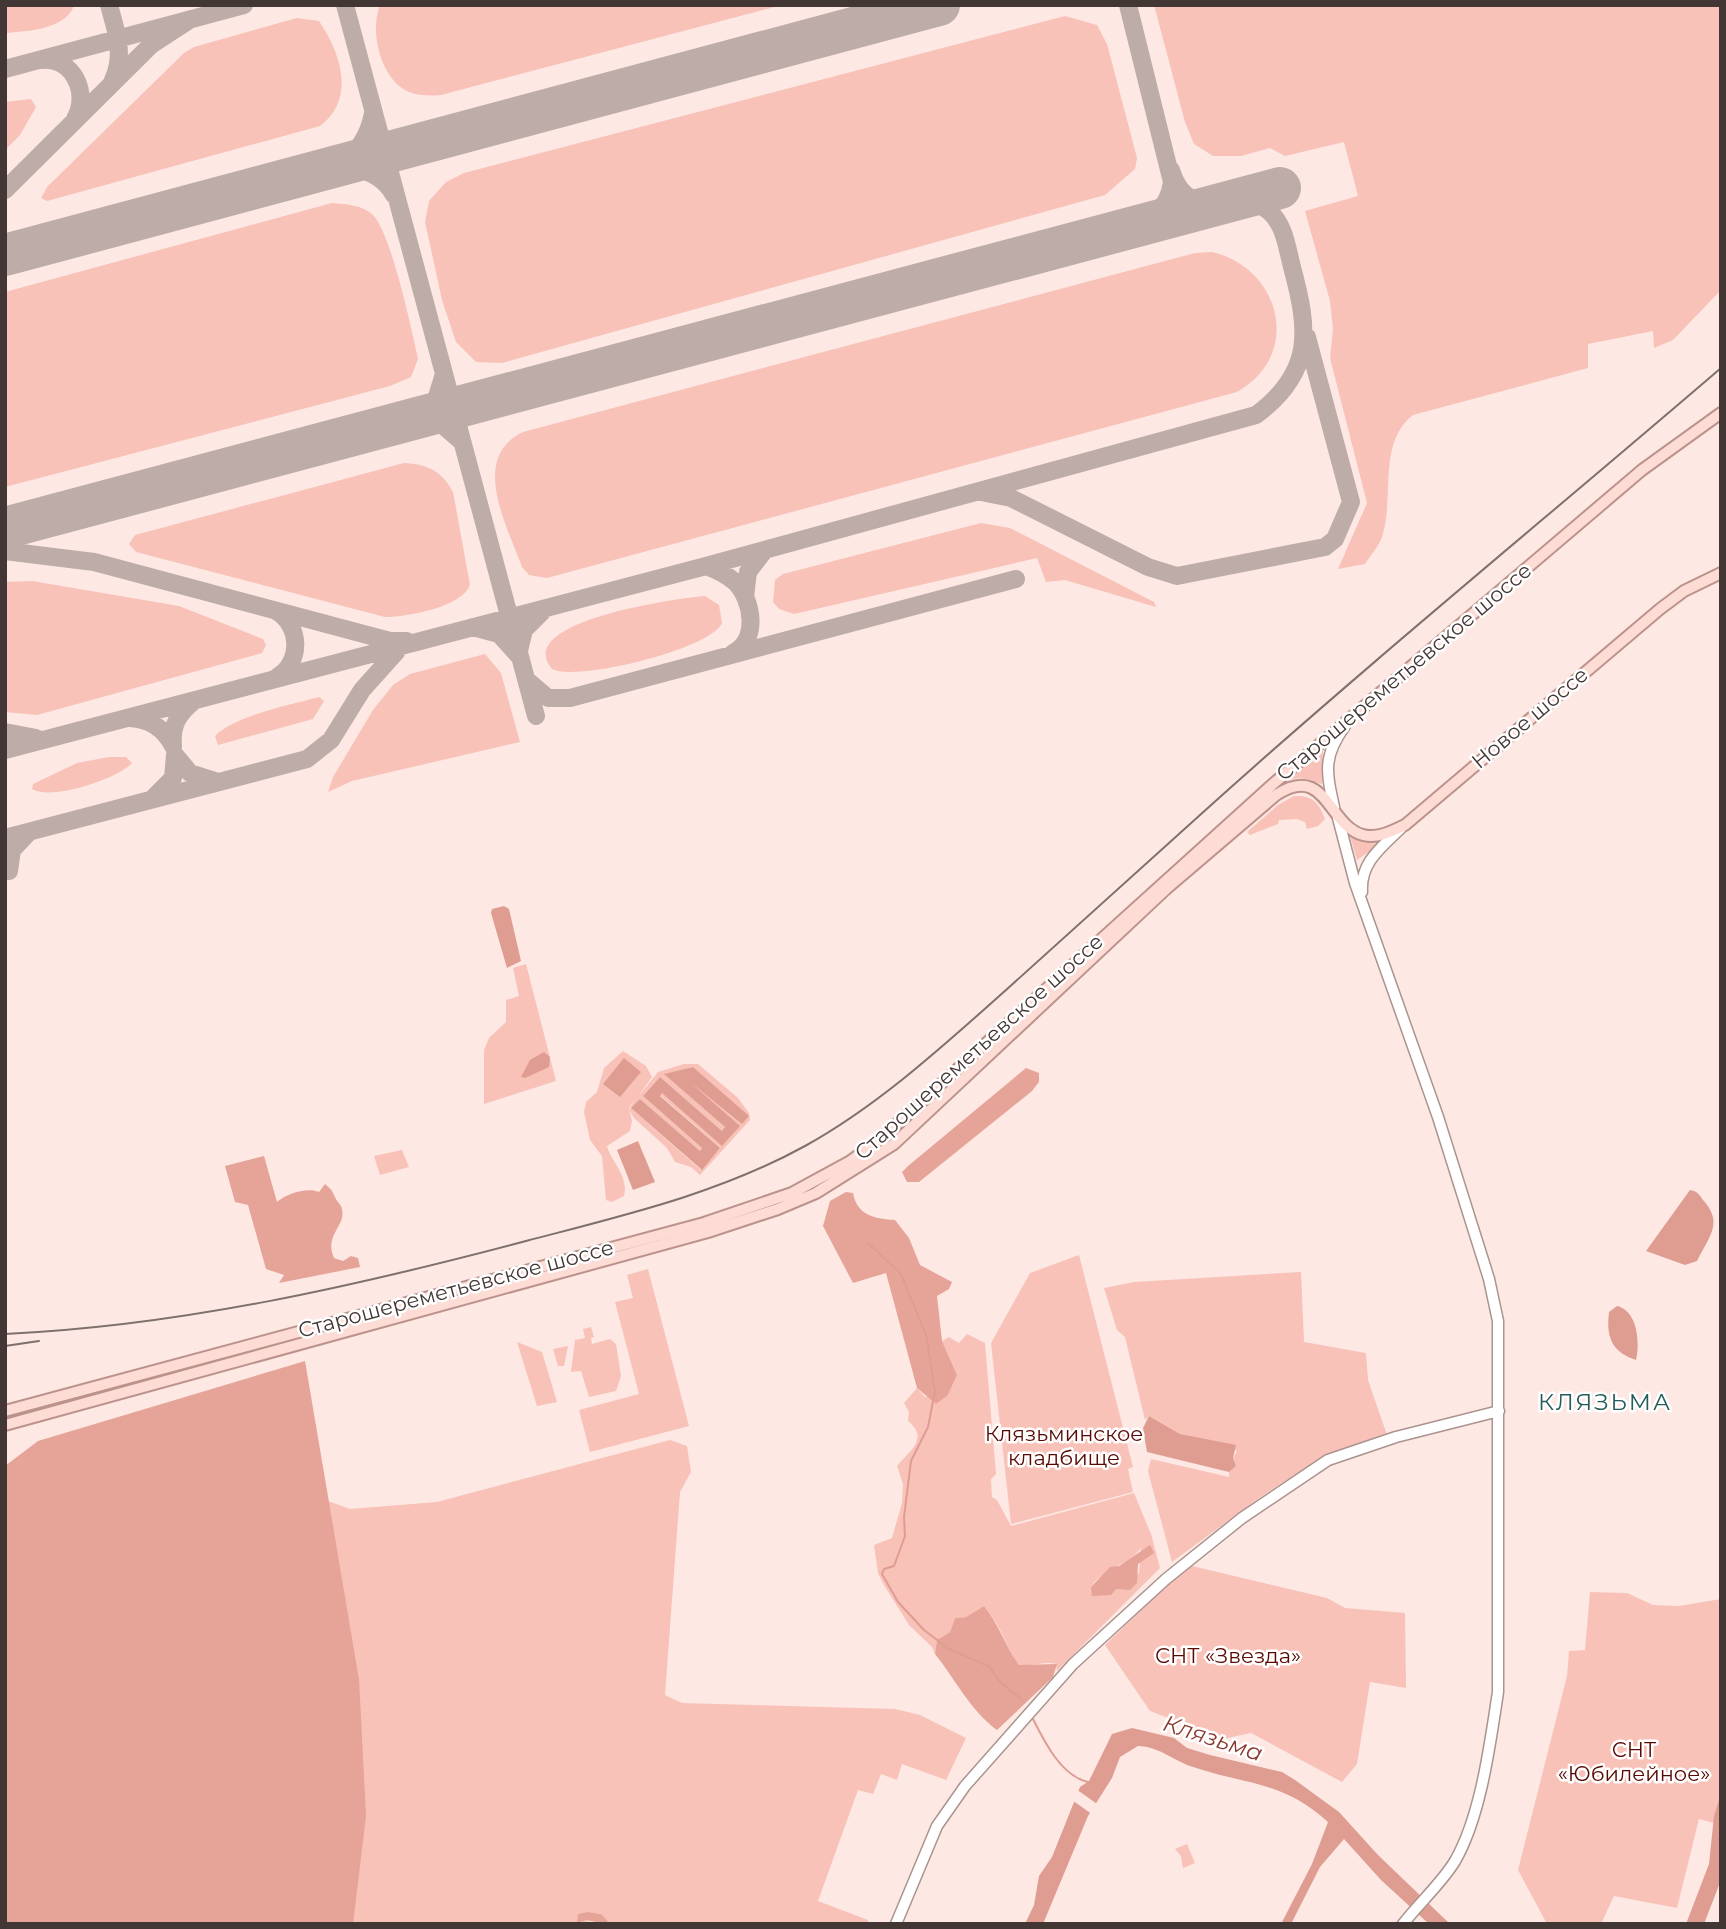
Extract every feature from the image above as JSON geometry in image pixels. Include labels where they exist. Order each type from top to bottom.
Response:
[{"type":"main road","name":"Старошереметьевское шоссе","points":[[5,1411],[704,1223],[771,1202],[849,1162],[907,1116],[1178,867],[1354,715],[1642,470],[1721,413]]},
{"type":"main road","points":[[1700,428],[1721,419]]},
{"type":"main road","name":"Новое шоссе","points":[[1336,812],[1354,831],[1371,836],[1405,825],[1660,609],[1684,591],[1721,573]]},
{"type":"main road","points":[[1354,715],[1335,740],[1327,759],[1344,849],[1436,1111],[1489,1279],[1500,1341],[1498,1692],[1491,1737],[1465,1839],[1456,1858],[1405,1921]]},
{"type":"main road","name":"Старошереметьевское шоссе","points":[[5,1425],[708,1232],[778,1209],[816,1193],[894,1144],[1146,907],[1276,795],[1291,788],[1314,789],[1336,812]]},
{"type":"main road","points":[[1363,900],[1365,867],[1405,825]]},
{"type":"main road","points":[[896,1924],[937,1826],[965,1786],[1073,1664],[1166,1579],[1242,1518],[1328,1460],[1396,1437],[1499,1411]]},
{"type":"green space","points":[[5,5],[74,6],[69,14],[54,25],[5,33]]},
{"type":"green space","points":[[380,5],[782,5],[429,96],[409,92],[399,86],[385,66],[377,41]]},
{"type":"green space","points":[[1154,5],[1721,5],[1721,290],[1673,340],[1654,348],[1653,331],[1588,344],[1588,368],[1413,415],[1402,427],[1391,455],[1386,521],[1381,540],[1365,564],[1338,569],[1367,503],[1330,358],[1333,329],[1330,301],[1305,211],[1358,196],[1344,142],[1285,156],[1270,148],[1241,156],[1213,156],[1194,144],[1185,122]]},
{"type":"green space","points":[[1065,16],[1097,25],[1107,44],[1137,158],[1135,169],[1105,195],[502,363],[476,362],[456,342],[442,300],[425,222],[429,201],[446,182],[464,173]]},
{"type":"green space","points":[[297,18],[319,21],[334,47],[341,75],[338,103],[320,126],[47,201],[41,198],[47,187],[184,53],[194,47]]},
{"type":"green space","points":[[31,99],[36,107],[20,135],[5,150],[5,102]]},
{"type":"green space","points":[[332,203],[364,209],[373,215],[380,225],[400,283],[418,359],[411,377],[390,386],[5,487],[5,292]]},
{"type":"green space","points":[[1212,252],[1236,261],[1254,275],[1268,294],[1275,314],[1276,336],[1271,357],[1258,376],[1237,392],[547,578],[529,575],[522,567],[501,513],[495,475],[498,458],[507,444],[523,432],[1195,253]]},
{"type":"green space","points":[[404,463],[433,470],[453,492],[470,585],[465,593],[456,599],[433,609],[385,617],[136,552],[129,544],[135,535]]},
{"type":"green space","points":[[981,523],[1010,528],[1154,602],[1156,607],[1065,580],[1046,582],[1037,558],[794,614],[779,609],[773,602],[775,580],[783,574]]},
{"type":"green space","points":[[32,581],[179,606],[263,639],[266,645],[262,653],[37,715],[5,712],[5,582]]},
{"type":"green space","points":[[705,596],[719,605],[722,623],[713,633],[694,643],[642,661],[614,667],[566,672],[552,669],[546,652],[555,638],[576,625],[634,607]]},
{"type":"green space","points":[[485,654],[501,673],[520,742],[352,781],[328,792],[333,777],[373,710],[393,685],[410,674]]},
{"type":"green space","points":[[319,697],[324,701],[313,719],[218,745],[215,736],[236,722]]},
{"type":"green space","points":[[1323,748],[1322,784],[1301,778],[1285,780]]},
{"type":"green space","points":[[126,757],[132,763],[113,776],[84,786],[53,792],[32,789],[33,784],[77,763]]},
{"type":"green space","points":[[1294,796],[1314,801],[1325,819],[1318,826],[1307,829],[1305,822],[1297,819],[1279,820],[1278,824],[1250,835],[1247,832],[1278,805]]},
{"type":"green space","points":[[1350,836],[1362,842],[1380,844],[1357,860]]},
{"type":"green space","points":[[526,964],[556,1081],[484,1104],[484,1050],[489,1038],[506,1022],[506,1000],[519,996],[513,968]]},
{"type":"green space","points":[[623,1051],[646,1066],[652,1077],[637,1098],[658,1072],[684,1064],[698,1064],[738,1098],[749,1113],[750,1120],[700,1175],[691,1167],[675,1162],[667,1148],[634,1118],[630,1111],[630,1131],[607,1146],[622,1176],[624,1196],[612,1202],[606,1200],[602,1156],[590,1140],[584,1112],[586,1102],[597,1092],[604,1068]],"holes":[[[693,1067],[690,1082],[739,1126],[722,1145],[662,1092],[660,1095],[720,1148],[701,1170],[632,1109],[640,1099],[700,1151],[702,1148],[643,1096],[660,1077],[722,1131],[725,1127],[665,1074]]]},
{"type":"green space","points":[[402,1150],[409,1167],[380,1175],[374,1156]]},
{"type":"green space","name":"Клязьминское кладбище","points":[[1079,1255],[1133,1467],[1128,1469],[1133,1492],[1011,1524],[991,1343],[1030,1273]]},
{"type":"green space","points":[[648,1269],[689,1426],[590,1452],[579,1410],[639,1394],[615,1302],[633,1298],[627,1275]]},
{"type":"green space","points":[[1301,1272],[1304,1342],[1366,1353],[1368,1380],[1387,1435],[1319,1459],[1259,1498],[1172,1562],[1148,1471],[1151,1459],[1229,1477],[1229,1472],[1236,1466],[1233,1458],[1237,1451],[1180,1434],[1149,1416],[1145,1420],[1125,1337],[1117,1330],[1104,1288],[1134,1282]]},
{"type":"green space","points":[[591,1327],[594,1337],[591,1338],[592,1344],[610,1339],[616,1344],[621,1376],[616,1391],[589,1397],[581,1371],[571,1372],[575,1340],[585,1338],[583,1329]]},
{"type":"green space","points":[[967,1334],[985,1343],[996,1474],[991,1479],[992,1497],[997,1500],[1011,1526],[1134,1493],[1151,1534],[1160,1568],[1057,1671],[1056,1664],[1052,1663],[1019,1666],[984,1606],[966,1617],[955,1618],[950,1632],[937,1640],[935,1654],[932,1647],[909,1625],[878,1573],[874,1545],[892,1538],[902,1503],[903,1484],[897,1466],[912,1450],[917,1439],[914,1427],[908,1421],[909,1412],[904,1403],[917,1388],[925,1397],[948,1395],[957,1375],[942,1341],[949,1337],[959,1343]],"holes":[[[1141,1548],[1139,1573],[1116,1589],[1091,1587]]]},
{"type":"green space","points":[[517,1342],[542,1352],[557,1402],[537,1406]]},
{"type":"green space","points":[[568,1346],[564,1366],[558,1366],[553,1349]]},
{"type":"green space","points":[[670,1440],[687,1446],[691,1472],[680,1492],[665,1695],[682,1703],[895,1709],[920,1715],[966,1738],[946,1780],[902,1764],[897,1780],[881,1774],[873,1794],[858,1790],[818,1901],[868,1920],[868,1924],[605,1924],[608,1921],[601,1914],[587,1912],[586,1920],[593,1924],[353,1924],[359,1679],[328,1501],[350,1509],[437,1502]]},
{"type":"green space","name":"СНТ «Звезда»","points":[[1188,1565],[1327,1598],[1345,1608],[1405,1613],[1406,1688],[1370,1682],[1357,1764],[1342,1782],[1251,1733],[1223,1739],[1150,1711],[1105,1645]]},
{"type":"green space","name":"СНТ «Юбилейное»","points":[[1590,1592],[1627,1593],[1653,1605],[1679,1606],[1721,1599],[1721,1825],[1699,1819],[1677,1908],[1614,1896],[1601,1924],[1547,1924],[1518,1870],[1567,1676],[1569,1651],[1585,1650]]},
{"type":"green space","points":[[1187,1844],[1195,1863],[1183,1868],[1181,1856],[1175,1849]]},
{"type":"shaded area","points":[[504,906],[509,909],[521,961],[507,968],[491,913],[492,909]]},
{"type":"shaded area","points":[[544,1052],[550,1057],[549,1067],[525,1078],[521,1077],[530,1060]]},
{"type":"shaded area","points":[[624,1058],[641,1072],[620,1097],[603,1084]]},
{"type":"shaded area","points":[[693,1067],[749,1116],[742,1124],[690,1082],[740,1126],[722,1146],[662,1093],[660,1096],[720,1148],[702,1170],[631,1108],[640,1099],[700,1151],[702,1148],[643,1096],[660,1077],[722,1131],[725,1127],[664,1074]]},
{"type":"shaded area","points":[[1026,1068],[1039,1073],[1039,1082],[1032,1091],[919,1182],[907,1182],[902,1172],[908,1166]]},
{"type":"shaded area","points":[[638,1141],[655,1182],[633,1190],[617,1150]]},
{"type":"shaded area","points":[[264,1156],[277,1202],[297,1192],[319,1192],[325,1184],[331,1190],[343,1213],[333,1236],[331,1249],[334,1258],[343,1261],[351,1256],[358,1258],[360,1267],[279,1283],[284,1275],[266,1269],[248,1205],[235,1202],[225,1166]]},
{"type":"shaded area","points":[[1690,1190],[1698,1193],[1713,1216],[1710,1237],[1697,1261],[1685,1265],[1646,1251]]},
{"type":"shaded area","points":[[846,1192],[853,1193],[859,1207],[868,1215],[895,1220],[909,1238],[920,1265],[952,1282],[949,1289],[937,1296],[942,1341],[957,1375],[948,1395],[936,1404],[917,1388],[886,1273],[853,1283],[823,1226],[830,1201]]},
{"type":"shaded area","points":[[1617,1306],[1629,1314],[1636,1328],[1636,1360],[1621,1352],[1612,1342],[1608,1328],[1609,1312]]},
{"type":"shaded area","points":[[305,1361],[359,1679],[366,1816],[353,1924],[5,1924],[5,1466],[38,1441]]},
{"type":"shaded area","points":[[1149,1416],[1180,1434],[1236,1445],[1233,1458],[1236,1466],[1229,1472],[1147,1452],[1143,1428]]},
{"type":"shaded area","points":[[1150,1545],[1154,1553],[1138,1564],[1137,1583],[1130,1590],[1116,1589],[1111,1595],[1092,1596],[1091,1587],[1110,1567],[1119,1566]]},
{"type":"shaded area","points":[[984,1606],[1019,1665],[1057,1664],[1053,1677],[997,1730],[971,1704],[935,1654],[937,1640],[950,1632],[955,1618],[966,1617]]},
{"type":"shaded area","points":[[1132,1728],[1174,1738],[1187,1748],[1210,1755],[1282,1772],[1295,1780],[1339,1812],[1378,1855],[1450,1924],[1429,1924],[1381,1880],[1344,1839],[1320,1867],[1291,1924],[1281,1924],[1312,1864],[1328,1822],[1280,1791],[1193,1767],[1152,1748],[1138,1746],[1120,1757],[1112,1778],[1088,1816],[1043,1924],[1025,1924],[1034,1905],[1039,1876],[1052,1857],[1080,1787],[1089,1781],[1112,1734]]},
{"type":"shaded area","points":[[1721,1794],[1721,1880],[1704,1924],[1686,1924],[1709,1864],[1714,1816]]},
{"type":"shaded area","points":[[578,1914],[601,1914],[608,1921],[605,1924],[586,1920],[577,1923]]},
{"type":"pier","points":[[1076,1789],[1100,1806],[1093,1815],[1072,1800]]},
{"type":"waterway","points":[[868,1243],[901,1274],[926,1335],[935,1391],[928,1427],[911,1461],[904,1517],[905,1536],[894,1566],[884,1569],[882,1574],[898,1602],[924,1630],[949,1649],[990,1667],[998,1680],[1022,1700]]},
{"type":"waterway","points":[[1033,1719],[1048,1747],[1062,1765],[1070,1773],[1088,1782]]},
{"type":"taxiway","points":[[109,5],[119,52],[113,80]]},
{"type":"taxiway","points":[[5,69],[244,5]]},
{"type":"taxiway","points":[[345,5],[536,716]]},
{"type":"taxiway","points":[[1123,229],[1149,218],[1162,208],[1172,182],[1128,5]]},
{"type":"taxiway","points":[[5,190],[151,45],[191,19]]},
{"type":"taxiway","points":[[41,60],[62,64],[76,79],[81,98],[75,119]]},
{"type":"taxiway","points":[[373,113],[362,142],[340,165],[371,173],[384,182],[394,195]]},
{"type":"taxiway","points":[[5,750],[706,566],[1256,415],[1275,399],[1288,383],[1302,349],[1302,311],[1285,238],[1275,218],[1257,204],[1202,202],[1189,197],[1179,188],[1171,170]]},
{"type":"taxiway","points":[[986,493],[1011,498],[1148,567],[1177,576],[1325,547],[1335,539],[1351,502],[1307,337]]},
{"type":"taxiway","points":[[444,374],[436,400],[413,419],[439,422],[461,441]]},
{"type":"taxiway","points":[[5,551],[94,562],[390,641],[407,641]]},
{"type":"taxiway","points":[[745,597],[748,572],[764,551]]},
{"type":"taxiway","points":[[706,566],[735,582],[746,599],[750,630],[747,639],[733,653]]},
{"type":"taxiway","points":[[528,681],[548,698],[570,698],[1016,579]]},
{"type":"taxiway","points":[[473,627],[499,634],[518,655],[524,630],[545,609]]},
{"type":"taxiway","points":[[276,611],[290,625],[295,644],[291,663],[277,677]]},
{"type":"taxiway","points":[[5,838],[307,759],[331,740],[362,690],[397,651]]},
{"type":"taxiway","points":[[130,718],[144,720],[156,726],[173,746],[173,731],[177,720],[195,700]]},
{"type":"taxiway","points":[[5,732],[36,738]]},
{"type":"taxiway","points":[[153,798],[173,778],[175,755],[190,773],[215,781]]},
{"type":"taxiway","points":[[9,871],[12,850],[28,833]]},
{"type":"runway","points":[[5,255],[939,5]]},
{"type":"runway","points":[[5,528],[1280,188]]},
{"type":"railway","points":[[5,1334],[71,1330],[202,1313],[333,1288],[462,1258],[704,1191],[805,1146],[859,1112],[934,1053],[1336,695],[1721,368]]},
{"type":"railway","points":[[5,1346],[39,1341]]},
{"type":"district","name":"КЛЯЗЬМА","points":[[1605,1402]]},
{"type":"water label","name":"Клязьма","points":[[1213,1738]]}]
